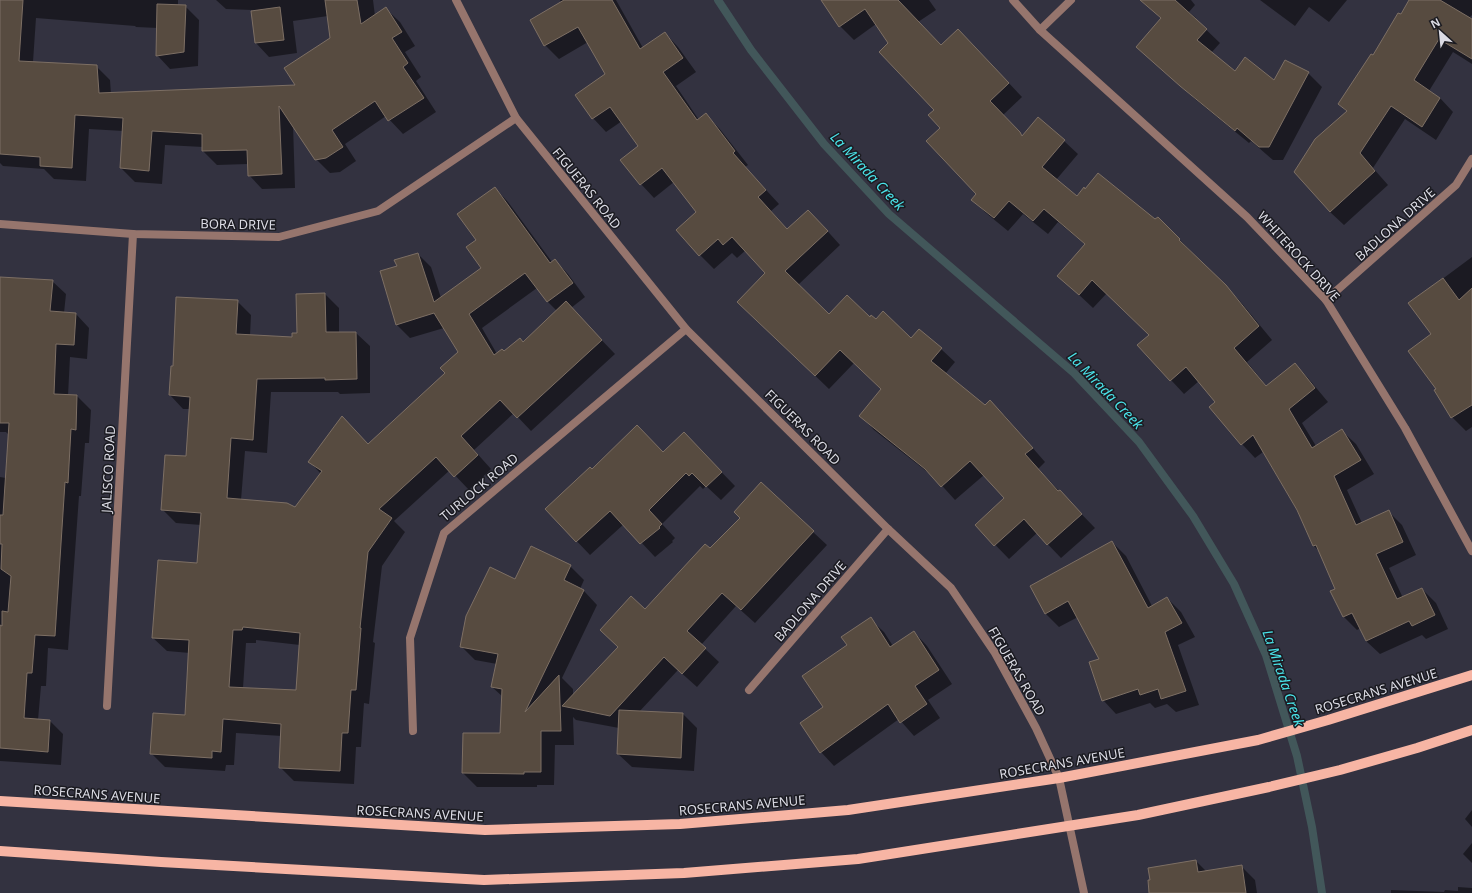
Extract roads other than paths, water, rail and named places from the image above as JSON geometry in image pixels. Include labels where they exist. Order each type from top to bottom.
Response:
[{"type":"main road","name":"ROSECRANS AVENUE","points":[[0,801],[485,830],[680,824],[848,810],[1059,778],[1258,740],[1472,676]]},
{"type":"main road","points":[[0,851],[484,880],[684,873],[858,859],[1138,815],[1340,770],[1417,748],[1472,730]]},
{"type":"street","name":"FIGUERAS ROAD","points":[[456,0],[516,118],[686,329],[951,588],[995,653],[1036,728],[1059,778],[1084,893]]},
{"type":"street","name":"WHITEROCK DRIVE","points":[[1014,0],[1040,30],[1247,217],[1326,300],[1405,428],[1472,551]]},
{"type":"street","points":[[1040,30],[1071,0]]},
{"type":"street","name":"BORA DRIVE","points":[[0,224],[132,234],[279,237],[378,211],[516,118]]},
{"type":"street","name":"BADLONA DRIVE","points":[[1326,300],[1456,186],[1472,159]]},
{"type":"street","name":"JALISCO ROAD","points":[[107,706],[132,234]]},
{"type":"street","name":"TURLOCK ROAD","points":[[413,731],[410,638],[444,533],[686,329]]},
{"type":"street","name":"BADLONA DRIVE","points":[[750,690],[888,528]]},
{"type":"waterway","name":"La Mirada Creek","points":[[718,0],[751,50],[824,144],[889,214],[1074,373],[1139,442],[1193,516],[1234,584],[1266,655],[1297,756],[1312,827],[1322,893]]}]
